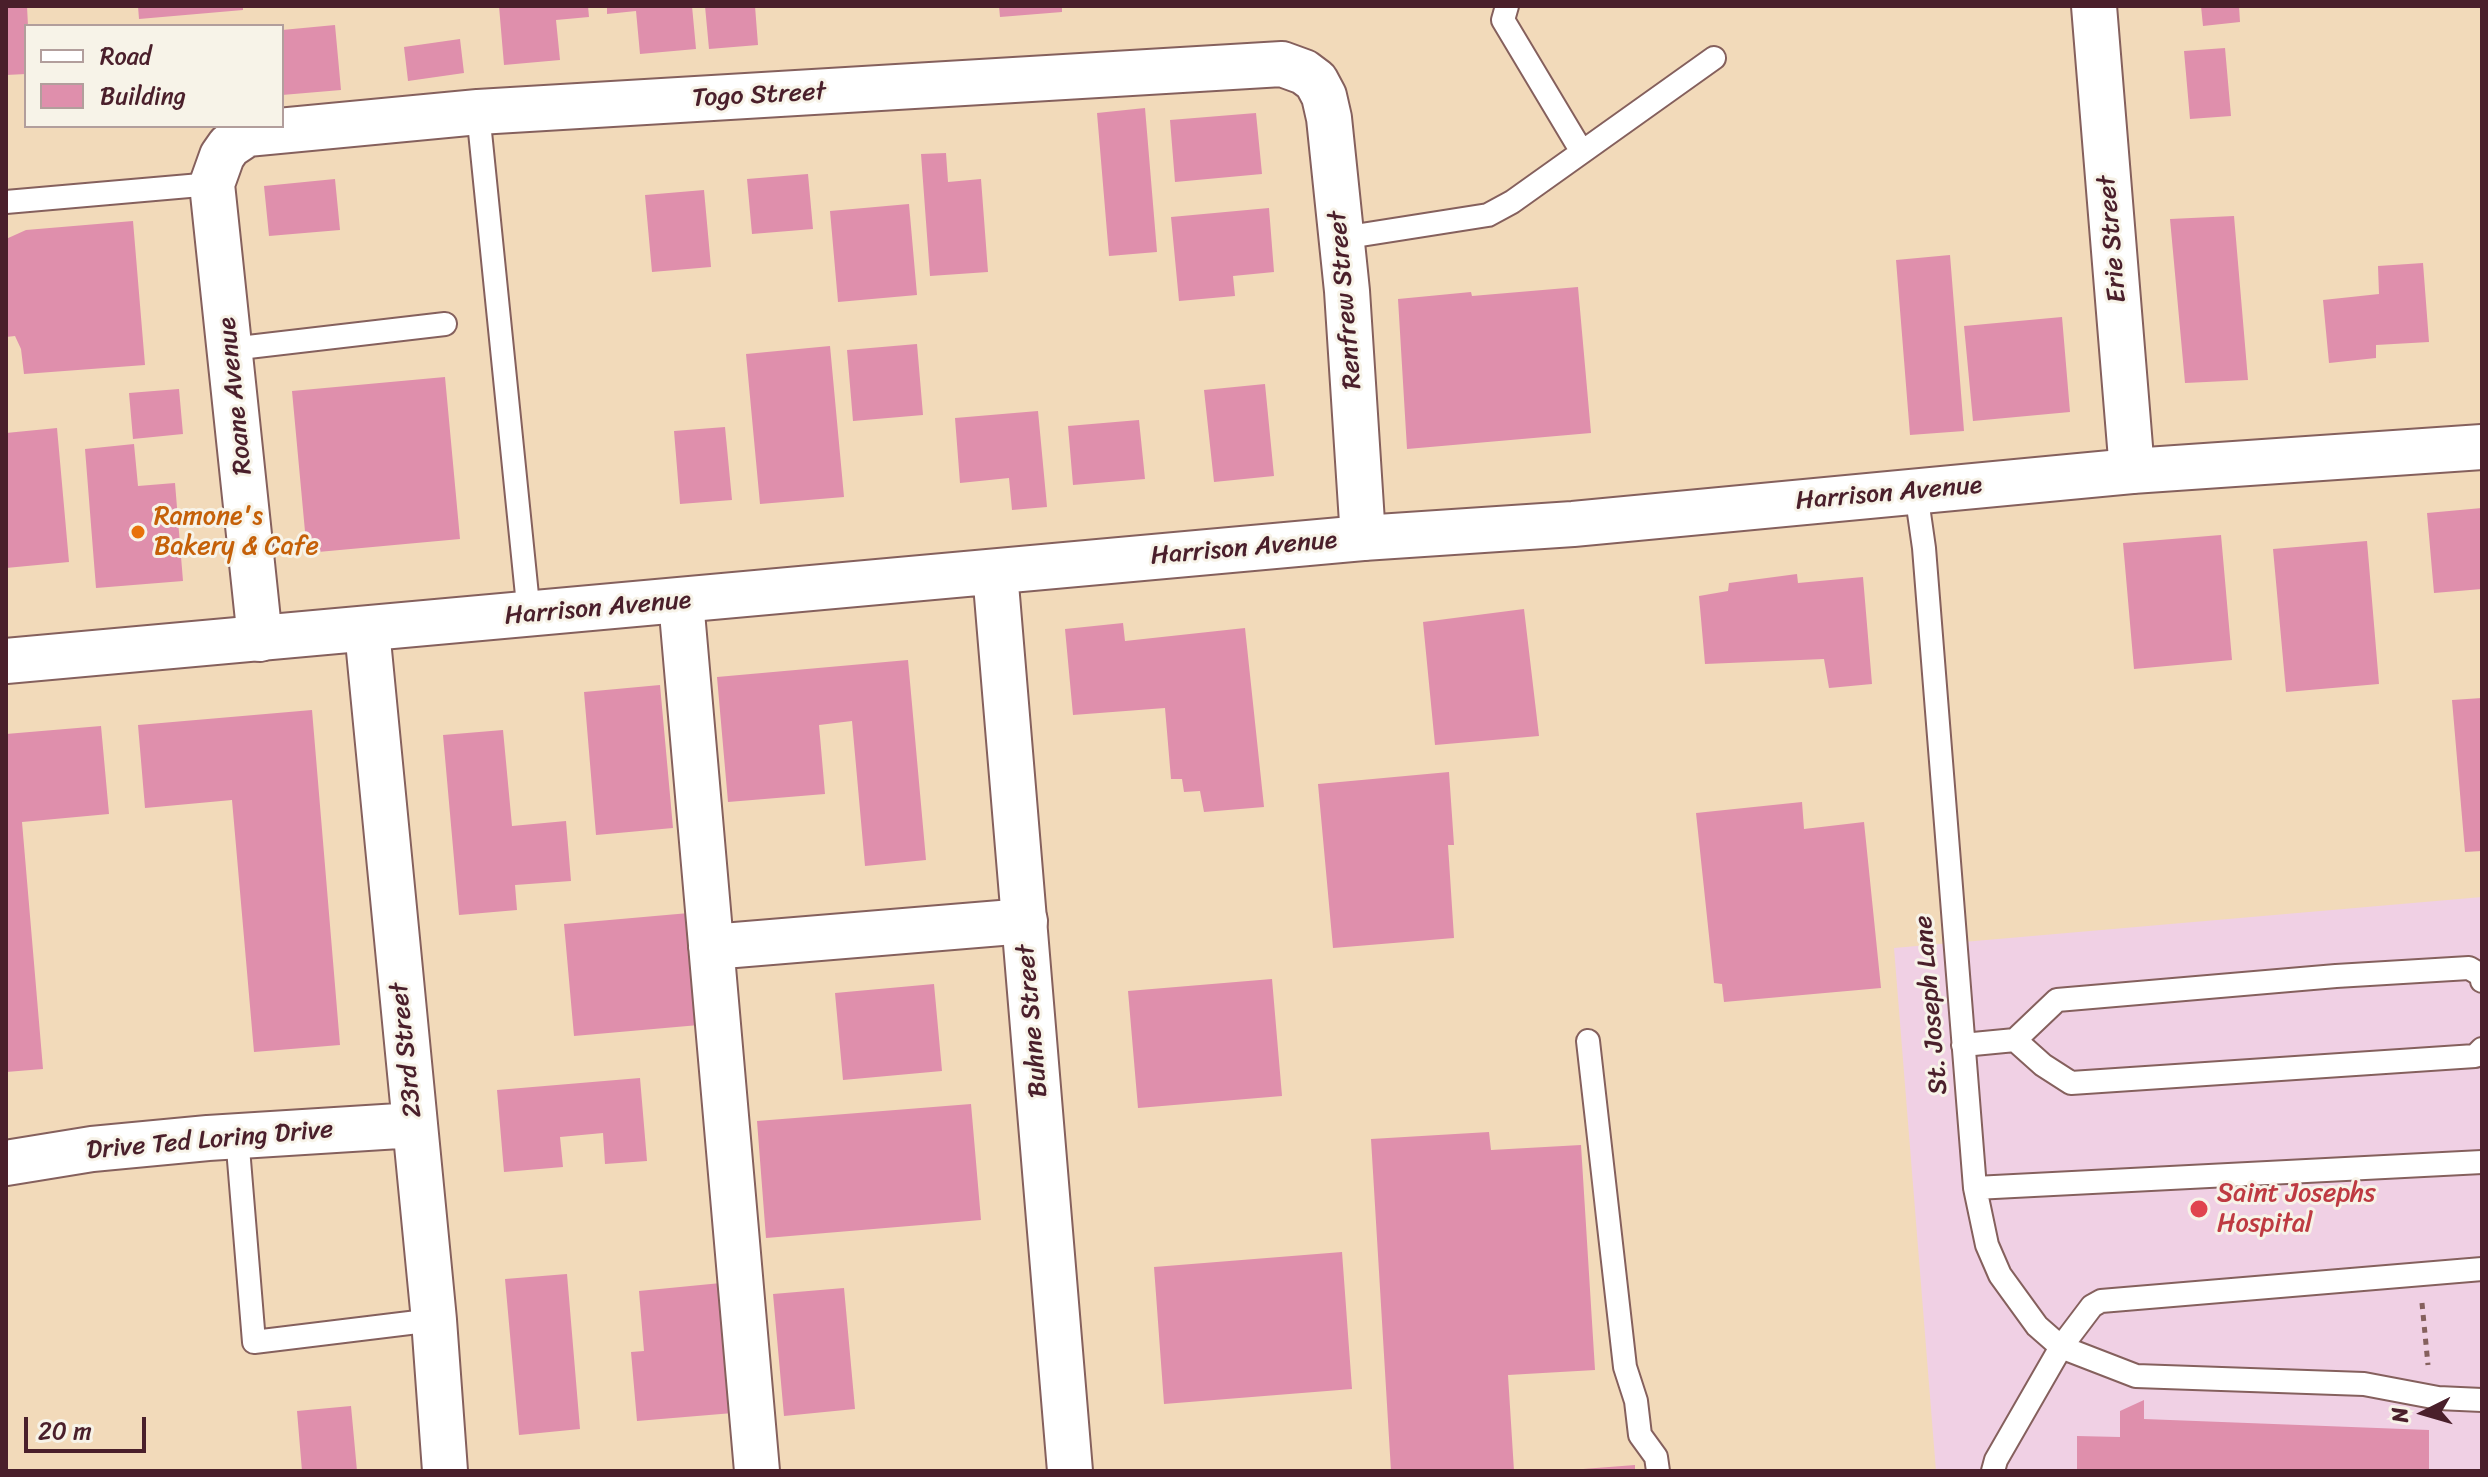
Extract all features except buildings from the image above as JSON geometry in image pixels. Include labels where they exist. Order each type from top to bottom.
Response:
[{"type":"street","name":"Erie Street","points":[[2094,6],[2132,471]]},
{"type":"street","name":"Togo Street","points":[[217,170],[229,146],[247,134],[478,112],[1282,64],[1304,72]]},
{"type":"street","name":"Renfrew Street","points":[[1304,72],[1316,81],[1324,96],[1329,118],[1342,238],[1363,538]]},
{"type":"street","name":"Roane Avenue","points":[[217,170],[231,349],[260,639]]},
{"type":"street","name":"Harrison Avenue","points":[[6,661],[1363,538],[1573,524],[2132,471],[2482,447]]},
{"type":"street","name":"Buhne Street","points":[[995,572],[1070,1471]]},
{"type":"street","points":[[681,601],[757,1471]]},
{"type":"street","name":"23rd Street","points":[[367,630],[434,1320],[445,1471]]},
{"type":"street","points":[[711,947],[1025,921]]},
{"type":"street","name":"Drive Ted Loring Drive","points":[[6,1163],[92,1149],[415,1125]]},
{"type":"lane","points":[[1507,6],[1503,20],[1582,152]]},
{"type":"lane","points":[[1342,238],[1488,215],[1512,202],[1714,58]]},
{"type":"lane","points":[[478,112],[529,615]]},
{"type":"lane","points":[[6,202],[217,170]]},
{"type":"lane","points":[[231,349],[445,324]]},
{"type":"lane","name":"St. Joseph Lane","points":[[1916,492],[1924,548],[1975,1188],[1987,1245],[2000,1275],[2037,1326],[2061,1347]]},
{"type":"lane","points":[[1963,1045],[2015,1040],[2057,1000],[2469,968],[2481,975],[2482,981]]},
{"type":"lane","points":[[2015,1040],[2043,1065],[2071,1083],[2475,1056],[2482,1049]]},
{"type":"lane","points":[[1588,1041],[1625,1367],[1636,1401],[1640,1435],[1656,1457],[1658,1471]]},
{"type":"lane","points":[[237,1136],[254,1342],[434,1320]]},
{"type":"lane","points":[[1975,1188],[2482,1162]]},
{"type":"lane","points":[[1993,1471],[1996,1460],[2061,1347],[2092,1306],[2101,1301],[2482,1269]]},
{"type":"lane","points":[[2061,1347],[2136,1376],[2364,1384],[2438,1398],[2482,1400]]},
{"type":"shaded area","name":"Saint Josephs Hospital","points":[[2482,897],[2482,1471],[1936,1471],[1894,948]]},
{"type":"place","name":"Ramone's Bakery & Cafe","points":[[138,532]]},
{"type":"place","name":"Saint Josephs Hospital","points":[[2199,1209]]}]
